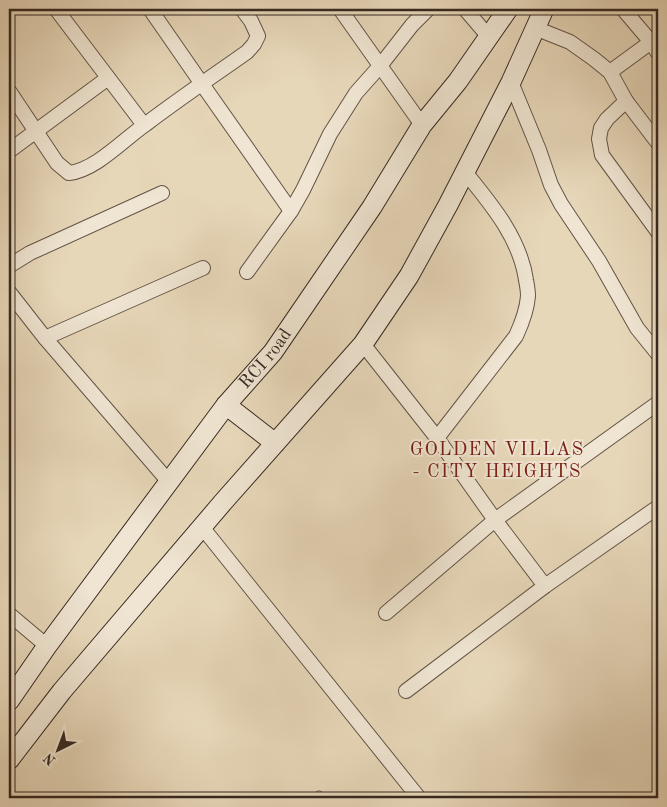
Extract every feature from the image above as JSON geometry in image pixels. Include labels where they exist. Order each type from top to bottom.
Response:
[{"type":"main road","name":"RCI road","points":[[9,701],[47,646],[226,405],[273,352],[372,207],[422,125],[458,81],[508,9]]},
{"type":"main road","points":[[9,760],[62,691],[275,443],[363,344],[409,276],[465,172],[544,9]]},
{"type":"main road","points":[[226,405],[275,443]]},
{"type":"street","points":[[56,9],[144,125]]},
{"type":"street","points":[[150,9],[291,211]]},
{"type":"street","points":[[9,91],[57,163],[69,173],[75,172],[100,160],[144,125],[247,52],[258,36],[251,21],[242,9]]},
{"type":"street","points":[[340,9],[422,125]]},
{"type":"street","points":[[247,272],[291,211],[330,134],[356,93],[412,25],[428,9]]},
{"type":"street","points":[[465,9],[489,37]]},
{"type":"street","points":[[610,72],[656,44],[623,9]]},
{"type":"street","points":[[535,28],[570,42],[594,58],[610,72],[626,101],[658,144]]},
{"type":"street","points":[[9,151],[108,78]]},
{"type":"street","points":[[510,82],[539,150],[551,185],[561,204],[599,261],[637,328],[658,354]]},
{"type":"street","points":[[626,101],[606,119],[601,128],[599,139],[602,155],[658,232]]},
{"type":"street","points":[[437,438],[516,336],[523,321],[528,295],[525,272],[514,241],[493,207],[465,172]]},
{"type":"street","points":[[9,266],[30,253],[162,193]]},
{"type":"street","points":[[45,338],[203,268]]},
{"type":"street","points":[[9,292],[45,338],[169,482]]},
{"type":"street","points":[[363,344],[437,438],[544,586]]},
{"type":"street","points":[[386,613],[495,520],[658,403]]},
{"type":"street","points":[[406,691],[544,586],[658,507]]},
{"type":"street","points":[[202,528],[419,798]]},
{"type":"street","points":[[9,614],[47,646]]},
{"type":"district","name":"GOLDEN VILLAS - CITY HEIGHTS","points":[[497,461]]}]
